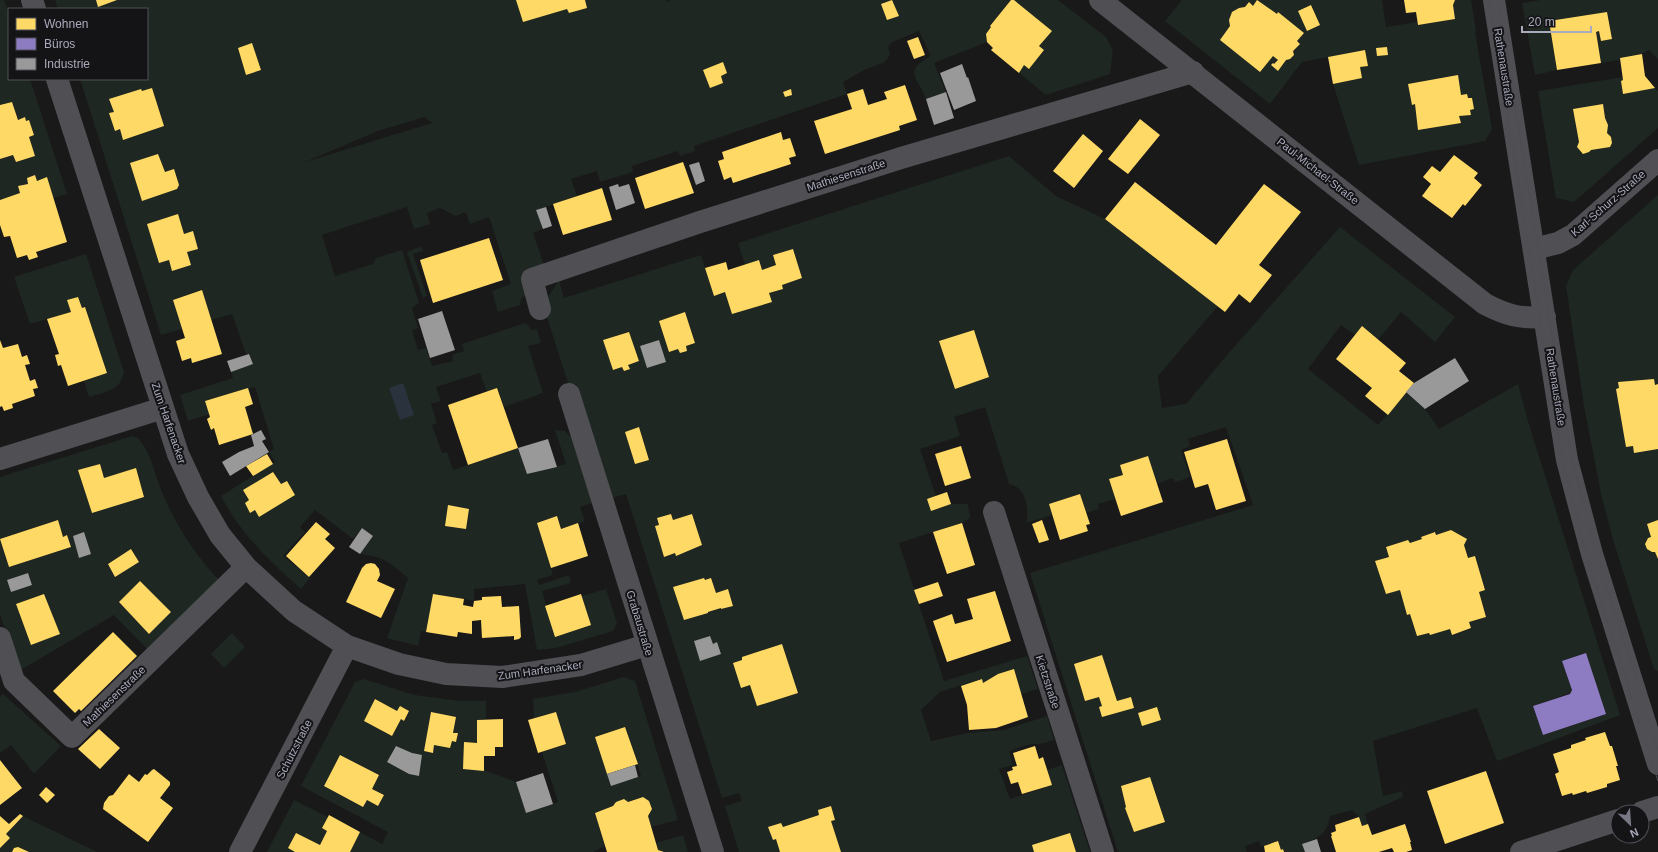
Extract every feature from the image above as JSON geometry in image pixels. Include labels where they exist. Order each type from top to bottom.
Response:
[{"type":"street","name":"Paul-Michael-Straße","points":[[1100,0],[1485,304],[1500,312],[1517,317],[1545,317]]},
{"type":"street","name":"Rathenaustraße","points":[[1494,0],[1569,468],[1592,554],[1658,764]]},
{"type":"street","name":"Mathiesenstraße","points":[[540,308],[532,279],[700,222],[901,158],[1193,72]]},
{"type":"street","name":"Zum Harfenacker","points":[[57,80],[178,454],[198,497],[220,535],[246,567],[294,611],[347,646],[399,664],[446,674],[502,677],[581,665],[647,644]]},
{"type":"street","name":"Karl-Schurz-Straße","points":[[1534,249],[1558,243],[1574,235],[1658,160]]},
{"type":"street","name":"Grabaustraße","points":[[569,394],[713,852]]},
{"type":"street","points":[[0,459],[163,408]]},
{"type":"street","name":"Kietzstraße","points":[[994,512],[1103,852]]},
{"type":"street","name":"Mathiesenstraße","points":[[0,638],[14,681],[72,737],[246,567]]},
{"type":"street","name":"Schützstraße","points":[[240,852],[347,646]]},
{"type":"street","points":[[1522,852],[1610,823]]},
{"type":"shaded area","points":[[0,0],[4,0],[8,12],[8,80],[30,80],[67,194],[53,198],[47,178],[37,181],[35,176],[27,178],[28,184],[18,186],[20,193],[0,200],[0,159],[13,155],[16,162],[34,156],[29,137],[34,135],[29,120],[26,121],[25,117],[18,120],[12,102],[0,105]]},
{"type":"shaded area","points":[[55,0],[666,0],[668,2],[671,0],[1011,0],[990,26],[991,27],[986,34],[987,42],[934,63],[946,92],[926,99],[915,76],[914,71],[917,67],[931,56],[919,31],[892,42],[888,47],[890,54],[887,60],[883,63],[864,70],[843,82],[847,94],[694,146],[695,151],[680,156],[678,151],[632,166],[633,172],[600,182],[597,171],[571,179],[577,196],[537,210],[543,229],[533,233],[545,268],[521,275],[527,295],[521,298],[520,305],[498,312],[492,291],[511,284],[489,217],[470,224],[466,212],[456,216],[440,208],[427,213],[430,224],[414,229],[407,207],[322,235],[335,276],[373,264],[376,258],[402,250],[419,303],[412,308],[418,328],[412,330],[418,350],[426,348],[432,366],[453,361],[452,355],[464,351],[462,344],[525,323],[532,330],[537,329],[541,343],[528,346],[543,393],[504,407],[498,389],[487,392],[480,373],[436,387],[441,401],[431,404],[437,423],[432,425],[442,453],[447,452],[453,470],[518,448],[527,474],[566,464],[555,430],[565,431],[571,437],[592,503],[580,507],[585,521],[561,529],[557,516],[537,523],[553,575],[537,580],[539,585],[569,575],[571,583],[542,591],[555,636],[582,596],[606,589],[617,623],[613,631],[556,648],[537,650],[525,584],[474,589],[474,601],[433,594],[426,632],[421,631],[418,646],[387,638],[408,578],[386,561],[360,554],[373,536],[362,528],[353,539],[315,510],[300,527],[305,532],[283,556],[310,578],[301,589],[256,546],[237,523],[221,496],[275,462],[269,452],[274,449],[255,387],[205,401],[210,414],[188,421],[180,395],[233,378],[231,372],[252,364],[249,354],[246,354],[232,314],[211,320],[201,290],[173,300],[182,329],[161,335],[80,80],[148,80],[148,8],[58,8]],"holes":[[[425,117],[432,123],[305,162],[378,131]]]},
{"type":"shaded area","points":[[1014,0],[1058,0],[1106,37],[1113,50],[1110,74],[1046,95],[1019,73],[1024,65],[1029,69],[1044,50],[1039,46],[1051,31]]},
{"type":"shaded area","points":[[1182,0],[1382,0],[1386,27],[1417,22],[1418,25],[1455,19],[1453,5],[1455,0],[1471,0],[1492,129],[1485,141],[1359,165],[1333,84],[1361,78],[1360,67],[1367,66],[1365,50],[1302,62],[1270,104],[1165,21]],"holes":[[[1312,5],[1320,25],[1298,11]]]},
{"type":"shaded area","points":[[1540,0],[1658,0],[1658,59],[1649,50],[1642,54],[1620,58],[1620,60],[1601,63],[1596,32],[1599,31],[1601,41],[1612,39],[1607,12],[1549,21],[1557,70],[1535,75],[1522,3]]},
{"type":"shaded area","points":[[1623,77],[1623,80],[1621,81],[1623,94],[1655,88],[1658,91],[1658,128],[1574,202],[1556,198],[1538,91]]},
{"type":"shaded area","points":[[1009,156],[1056,196],[1105,219],[1218,306],[1158,376],[1162,408],[1186,404],[1226,356],[1340,227],[1455,317],[1435,342],[1401,312],[1378,340],[1362,327],[1355,335],[1341,325],[1308,369],[1378,425],[1406,392],[1425,409],[1439,429],[1518,384],[1528,421],[1620,715],[1497,761],[1477,708],[1373,741],[1383,796],[1402,791],[1403,797],[1365,814],[1368,824],[1362,826],[1359,817],[1352,810],[1330,816],[1327,827],[1318,837],[1302,844],[1305,852],[1284,852],[1283,849],[1281,850],[1278,841],[1261,847],[1259,841],[1245,846],[1247,852],[1118,852],[1030,573],[1253,505],[1226,427],[1188,439],[1190,446],[1181,450],[1190,477],[1176,482],[1172,478],[1157,484],[1147,456],[1120,465],[1123,475],[1109,480],[1115,499],[1098,504],[1099,509],[1086,513],[1080,494],[1049,504],[1052,515],[1026,523],[1027,509],[1025,500],[1018,488],[1009,484],[985,407],[954,417],[960,436],[920,449],[936,496],[931,511],[951,504],[968,504],[970,518],[962,523],[899,543],[944,681],[1027,656],[1038,689],[1021,694],[998,674],[983,683],[981,679],[940,692],[921,710],[931,741],[968,733],[1004,730],[1047,716],[1054,740],[1040,744],[1031,744],[1009,751],[1013,765],[999,769],[1010,799],[1052,785],[1047,770],[1062,765],[1090,852],[739,852],[725,806],[742,801],[739,793],[722,798],[626,494],[612,498],[576,384],[569,386],[543,305],[559,280],[564,298],[701,255],[714,296],[725,292],[769,293],[783,289],[782,285],[802,278],[793,249],[773,255],[776,265],[762,270],[745,265],[738,243]],"holes":[[[685,312],[695,343],[686,346],[687,351],[680,353],[678,349],[669,352],[659,321]],[[629,332],[639,361],[628,365],[629,369],[624,371],[622,367],[613,370],[603,340]],[[659,340],[666,362],[647,368],[640,346]],[[639,427],[649,460],[635,464],[625,432]],[[671,514],[673,520],[692,514],[702,545],[676,555],[675,553],[664,557],[657,519]],[[1451,530],[1467,539],[1464,545],[1468,558],[1475,557],[1485,590],[1479,592],[1486,617],[1469,622],[1471,629],[1452,635],[1450,629],[1430,635],[1429,633],[1417,636],[1410,614],[1407,614],[1400,590],[1386,594],[1375,561],[1389,557],[1386,547],[1408,540],[1410,543],[1435,532],[1436,535]],[[704,578],[705,580],[711,578],[716,593],[728,589],[733,606],[684,619],[674,587]],[[1562,661],[1606,714],[1543,735],[1533,706],[1570,693],[1572,690]],[[1121,786],[1154,787],[1165,822],[1134,832],[1125,808]]]},
{"type":"shaded area","points":[[1658,195],[1658,520],[1647,524],[1651,537],[1648,538],[1645,544],[1647,549],[1655,552],[1658,560],[1658,671],[1654,669],[1613,540],[1601,494],[1584,406],[1566,286],[1573,270]]},
{"type":"shaded area","points":[[422,246],[423,251],[413,254],[427,296],[423,298],[407,252]]},
{"type":"shaded area","points":[[86,254],[124,372],[116,387],[106,392],[89,397],[84,381],[107,373],[85,307],[82,308],[78,297],[67,300],[71,312],[30,324],[14,277]]},
{"type":"shaded area","points":[[132,436],[138,438],[147,451],[164,497],[175,520],[195,552],[220,581],[149,651],[114,615],[19,671],[0,614],[0,540],[9,567],[71,547],[67,536],[63,537],[57,520],[0,539],[0,477]],"holes":[[[100,464],[104,478],[136,469],[144,497],[92,513],[79,471]],[[132,549],[139,562],[115,576],[108,564]],[[28,573],[32,585],[11,592],[7,580]],[[140,581],[171,612],[149,633],[119,602]],[[44,594],[59,634],[31,645],[16,605]]]},
{"type":"shaded area","points":[[232,633],[245,647],[224,668],[211,654]]},
{"type":"shaded area","points":[[624,677],[635,681],[678,820],[651,827],[648,816],[652,809],[649,801],[642,797],[628,802],[624,800],[616,802],[613,806],[595,813],[605,846],[593,852],[350,852],[360,832],[382,844],[388,832],[301,786],[355,682],[364,679],[414,695],[461,701],[486,701],[486,719],[477,720],[477,743],[463,768],[486,771],[516,782],[526,813],[558,802],[542,752],[566,744],[556,712],[534,718],[533,699],[575,692]],"holes":[[[375,699],[397,711],[400,707],[409,712],[405,721],[401,719],[392,736],[364,721]],[[431,713],[456,717],[453,733],[458,734],[456,742],[452,741],[450,748],[434,745],[433,753],[424,751]],[[625,727],[641,776],[611,785],[595,737]],[[396,746],[412,753],[419,776],[409,774],[387,762]],[[340,755],[379,775],[372,789],[384,795],[378,806],[367,800],[324,786]]]},
{"type":"shaded area","points":[[3,694],[61,746],[34,774],[11,745],[0,753],[0,696]]},
{"type":"shaded area","points":[[294,800],[328,817],[322,828],[327,831],[320,845],[296,833],[288,848],[295,852],[267,852]]},
{"type":"shaded area","points":[[23,816],[97,852],[0,852],[0,848],[10,838],[6,834]]},
{"type":"shaded area","points":[[683,835],[688,852],[664,852],[658,850],[656,843]]},
{"type":"water","points":[[403,383],[414,415],[400,420],[389,388]]},
{"type":"building: Wohnen","points":[[96,0],[117,0],[98,7]]},
{"type":"building: Wohnen","points":[[516,0],[585,0],[587,8],[569,13],[567,9],[523,22]]},
{"type":"building: Wohnen","points":[[892,0],[899,16],[887,20],[881,4]]},
{"type":"building: Wohnen","points":[[1011,0],[1014,0],[1052,31],[1039,46],[1044,50],[1029,69],[1024,65],[1019,73],[991,50],[993,48],[987,42],[986,34],[991,27],[990,26]]},
{"type":"building: Wohnen","points":[[1257,0],[1277,14],[1278,12],[1304,33],[1297,41],[1300,44],[1293,51],[1294,55],[1290,59],[1286,60],[1278,71],[1271,65],[1278,60],[1273,56],[1260,72],[1220,40],[1230,26],[1229,20],[1232,12],[1239,8],[1245,7],[1249,2],[1253,6]]},
{"type":"building: Wohnen","points":[[1404,0],[1455,0],[1453,5],[1455,19],[1418,25],[1416,12],[1406,13]]},
{"type":"building: Wohnen","points":[[1311,5],[1320,25],[1307,31],[1298,11]]},
{"type":"building: Wohnen","points":[[1607,12],[1612,39],[1601,41],[1599,31],[1596,32],[1601,63],[1557,70],[1549,21]]},
{"type":"building: Wohnen","points":[[918,37],[925,55],[914,59],[907,41]]},
{"type":"building: Wohnen","points":[[252,43],[261,70],[246,75],[238,48]]},
{"type":"building: Wohnen","points":[[1387,47],[1388,55],[1377,56],[1376,48]]},
{"type":"building: Wohnen","points":[[1365,50],[1368,66],[1360,67],[1362,78],[1333,84],[1328,57]]},
{"type":"building: Wohnen","points":[[1642,54],[1645,76],[1655,88],[1623,94],[1620,58]]},
{"type":"building: Wohnen","points":[[723,62],[727,73],[721,76],[723,83],[710,88],[703,70]]},
{"type":"building: Wohnen","points":[[1458,75],[1461,95],[1467,94],[1468,98],[1472,98],[1474,109],[1470,110],[1471,115],[1459,116],[1461,123],[1418,130],[1415,104],[1412,105],[1408,84]]},
{"type":"building: Wohnen","points":[[905,85],[917,120],[899,126],[900,130],[825,154],[814,121],[852,109],[847,94],[863,89],[868,105],[887,99],[884,92]]},
{"type":"building: Wohnen","points":[[152,88],[164,126],[123,140],[120,129],[115,131],[109,113],[114,112],[109,99],[141,89],[142,91]]},
{"type":"building: Wohnen","points":[[791,89],[792,95],[785,97],[783,92]]},
{"type":"building: Wohnen","points":[[12,102],[18,120],[25,117],[26,121],[29,120],[34,135],[29,137],[35,156],[16,162],[13,155],[0,159],[0,105]]},
{"type":"building: Wohnen","points":[[1603,104],[1605,118],[1608,125],[1607,133],[1611,137],[1612,143],[1610,147],[1591,150],[1583,154],[1577,147],[1579,142],[1573,109]]},
{"type":"building: Wohnen","points":[[1140,119],[1160,135],[1128,174],[1108,159]]},
{"type":"building: Wohnen","points":[[781,132],[783,140],[790,138],[796,156],[789,158],[791,164],[733,183],[731,177],[724,180],[718,161],[724,159],[722,152]]},
{"type":"building: Wohnen","points":[[1083,134],[1103,151],[1074,188],[1053,171]]},
{"type":"building: Wohnen","points":[[158,154],[165,172],[174,169],[179,185],[177,189],[142,201],[130,163]]},
{"type":"building: Wohnen","points":[[1454,155],[1478,173],[1474,178],[1482,185],[1465,206],[1463,204],[1452,218],[1422,196],[1431,184],[1423,177],[1432,166],[1440,172]]},
{"type":"building: Wohnen","points":[[683,162],[694,193],[645,209],[635,178]]},
{"type":"building: Wohnen","points":[[35,175],[37,181],[47,177],[67,242],[36,252],[38,257],[29,260],[27,255],[17,258],[10,236],[4,237],[0,225],[0,200],[20,193],[18,186],[28,184],[27,178]]},
{"type":"building: Wohnen","points":[[1135,182],[1216,245],[1264,184],[1301,212],[1259,265],[1272,275],[1250,303],[1239,294],[1225,312],[1105,219]]},
{"type":"building: Wohnen","points":[[602,188],[612,220],[563,235],[553,204]]},
{"type":"building: Wohnen","points":[[178,214],[184,234],[193,231],[198,249],[187,252],[191,265],[172,271],[169,260],[159,263],[147,224]]},
{"type":"building: Wohnen","points":[[489,238],[503,280],[433,303],[420,260]]},
{"type":"building: Wohnen","points":[[793,249],[802,278],[782,285],[783,289],[769,293],[772,302],[732,314],[725,292],[714,296],[705,268],[726,262],[728,270],[759,260],[762,270],[776,265],[773,255]]},
{"type":"building: Wohnen","points":[[202,290],[222,354],[192,363],[191,358],[182,361],[176,341],[185,338],[173,300]]},
{"type":"building: Wohnen","points":[[78,297],[82,308],[85,307],[107,373],[68,386],[61,365],[58,366],[55,355],[59,354],[47,319],[71,312],[67,300]]},
{"type":"building: Wohnen","points":[[685,312],[695,343],[686,346],[687,351],[680,353],[678,349],[669,352],[659,321]]},
{"type":"building: Wohnen","points":[[1362,326],[1406,363],[1399,371],[1414,383],[1388,415],[1365,396],[1372,388],[1336,359]]},
{"type":"building: Wohnen","points":[[974,330],[989,377],[955,389],[939,341]]},
{"type":"building: Wohnen","points":[[629,332],[639,361],[628,365],[630,369],[624,371],[622,367],[613,370],[603,340]]},
{"type":"building: Wohnen","points":[[0,340],[3,348],[18,344],[22,357],[27,355],[30,364],[25,365],[30,381],[35,379],[38,388],[33,389],[35,396],[12,404],[13,408],[4,411],[2,406],[0,407]]},
{"type":"building: Wohnen","points":[[1654,379],[1655,385],[1658,384],[1658,449],[1634,453],[1633,446],[1626,447],[1616,389],[1619,388],[1618,382]]},
{"type":"building: Wohnen","points":[[248,388],[253,404],[245,407],[253,434],[219,445],[214,428],[211,430],[207,419],[210,417],[205,401]]},
{"type":"building: Wohnen","points":[[497,388],[518,448],[468,465],[448,405]]},
{"type":"building: Wohnen","points":[[639,427],[649,460],[635,464],[625,432]]},
{"type":"building: Wohnen","points":[[1227,439],[1246,501],[1216,510],[1208,484],[1195,488],[1184,452]]},
{"type":"building: Wohnen","points":[[961,446],[971,478],[945,486],[935,454]]},
{"type":"building: Wohnen","points":[[267,454],[273,464],[253,476],[246,466]]},
{"type":"building: Wohnen","points":[[1148,456],[1163,502],[1121,516],[1109,479],[1123,475],[1120,465]]},
{"type":"building: Wohnen","points":[[100,464],[104,478],[136,468],[144,497],[92,513],[78,470]]},
{"type":"building: Wohnen","points":[[273,472],[281,484],[287,481],[295,495],[259,517],[255,510],[250,513],[245,503],[249,500],[243,490]]},
{"type":"building: Wohnen","points":[[947,492],[951,504],[931,511],[927,499]]},
{"type":"building: Wohnen","points":[[1080,494],[1090,524],[1086,525],[1088,531],[1060,540],[1049,504]]},
{"type":"building: Wohnen","points":[[448,505],[469,509],[466,529],[445,526]]},
{"type":"building: Wohnen","points":[[671,514],[673,520],[692,514],[702,545],[676,556],[675,553],[664,557],[655,526],[659,525],[657,518]]},
{"type":"building: Wohnen","points":[[557,516],[561,529],[578,523],[588,556],[551,568],[537,523]]},
{"type":"building: Wohnen","points":[[58,520],[63,537],[67,535],[71,547],[9,567],[0,539]]},
{"type":"building: Wohnen","points":[[1042,520],[1049,540],[1039,543],[1032,524]]},
{"type":"building: Wohnen","points":[[1658,520],[1658,559],[1655,552],[1647,549],[1645,544],[1648,538],[1651,537],[1647,524]]},
{"type":"building: Wohnen","points":[[316,522],[330,534],[325,539],[335,548],[309,577],[286,556]]},
{"type":"building: Wohnen","points":[[962,523],[975,565],[947,574],[933,532]]},
{"type":"building: Wohnen","points":[[1451,530],[1467,539],[1464,545],[1468,558],[1475,556],[1485,590],[1479,592],[1486,617],[1469,622],[1471,628],[1452,635],[1450,629],[1430,635],[1429,633],[1417,636],[1410,614],[1407,615],[1400,590],[1386,594],[1375,561],[1389,557],[1386,547],[1408,540],[1410,543],[1435,532],[1436,535]]},
{"type":"building: Wohnen","points":[[131,549],[139,562],[115,577],[108,564]]},
{"type":"building: Wohnen","points":[[366,564],[375,564],[379,569],[380,575],[377,581],[395,589],[381,618],[346,602],[362,568]]},
{"type":"building: Wohnen","points":[[704,578],[705,580],[711,578],[716,593],[728,589],[733,606],[721,608],[684,620],[673,587]]},
{"type":"building: Wohnen","points":[[140,581],[171,612],[149,634],[119,602]]},
{"type":"building: Wohnen","points":[[938,582],[943,596],[919,604],[914,590]]},
{"type":"building: Wohnen","points":[[995,591],[1011,641],[947,662],[933,621],[952,614],[955,624],[973,619],[967,599]]},
{"type":"building: Wohnen","points":[[44,594],[60,634],[31,645],[16,604]]},
{"type":"building: Wohnen","points":[[433,594],[464,599],[463,605],[473,607],[474,601],[482,600],[482,597],[501,596],[502,607],[519,606],[521,637],[514,640],[514,636],[482,638],[481,620],[472,621],[472,634],[458,632],[457,637],[426,632]]},
{"type":"building: Wohnen","points":[[581,594],[591,625],[555,637],[545,606]]},
{"type":"building: Wohnen","points":[[113,632],[137,656],[81,711],[79,709],[75,713],[53,691]]},
{"type":"building: Wohnen","points":[[782,644],[798,693],[757,706],[750,685],[741,688],[733,663],[742,660],[742,657]]},
{"type":"building: Wohnen","points":[[1102,655],[1117,701],[1131,697],[1134,708],[1102,717],[1099,707],[1102,706],[1099,697],[1085,701],[1074,664]]},
{"type":"building: Wohnen","points":[[1014,669],[1028,717],[996,728],[969,730],[967,705],[961,686],[982,679],[983,683],[998,674]]},
{"type":"building: Wohnen","points":[[375,699],[397,711],[400,706],[409,711],[404,721],[401,719],[392,736],[364,721]]},
{"type":"building: Wohnen","points":[[1157,707],[1161,720],[1142,726],[1138,713]]},
{"type":"building: Wohnen","points":[[431,712],[456,717],[453,733],[458,733],[456,742],[452,741],[450,748],[434,745],[433,753],[424,751]]},
{"type":"building: Wohnen","points":[[556,712],[566,744],[538,753],[528,720]]},
{"type":"building: Wohnen","points":[[503,719],[503,747],[495,747],[495,756],[484,756],[484,771],[463,769],[464,742],[477,743],[477,720]]},
{"type":"building: Wohnen","points":[[625,727],[638,764],[607,774],[595,737]]},
{"type":"building: Wohnen","points":[[99,729],[120,748],[100,769],[78,749]]},
{"type":"building: Wohnen","points":[[1605,732],[1610,746],[1612,746],[1618,766],[1616,766],[1620,780],[1607,784],[1607,787],[1587,793],[1586,791],[1573,795],[1572,793],[1562,796],[1555,774],[1559,772],[1553,754],[1571,748],[1571,745],[1586,740],[1585,738]]},
{"type":"building: Wohnen","points":[[1035,746],[1039,759],[1043,757],[1052,785],[1022,794],[1018,782],[1011,784],[1007,772],[1013,770],[1012,767],[1017,766],[1013,753]]},
{"type":"building: Wohnen","points":[[340,755],[379,775],[372,789],[384,795],[378,806],[367,800],[363,807],[324,786]]},
{"type":"building: Wohnen","points":[[0,760],[22,788],[0,805]]},
{"type":"building: Wohnen","points":[[154,769],[170,782],[170,785],[160,798],[173,808],[148,842],[103,809],[104,803],[109,796],[113,795],[129,774],[139,782],[145,774],[147,775]]},
{"type":"building: Wohnen","points":[[1486,771],[1504,823],[1445,844],[1427,791]]},
{"type":"building: Wohnen","points":[[1150,777],[1165,822],[1134,832],[1125,808],[1121,786]]},
{"type":"building: Wohnen","points":[[46,787],[55,795],[47,803],[39,795]]},
{"type":"building: Wohnen","points":[[643,797],[649,801],[652,809],[648,816],[658,850],[664,852],[607,852],[595,813],[613,806],[616,802],[624,799],[628,802]]},
{"type":"building: Wohnen","points":[[831,806],[835,820],[831,821],[841,852],[780,852],[776,839],[773,840],[768,827],[781,823],[783,827],[819,815],[818,810]]},
{"type":"building: Wohnen","points":[[20,814],[23,816],[6,834],[10,838],[0,848],[0,816],[9,824]]},
{"type":"building: Wohnen","points":[[329,815],[360,832],[350,852],[295,852],[288,848],[296,833],[320,845],[327,831],[322,828]]},
{"type":"building: Wohnen","points":[[1359,817],[1362,826],[1368,824],[1372,835],[1405,824],[1412,850],[1406,852],[1394,852],[1392,848],[1379,852],[1336,852],[1331,836],[1331,833],[1336,831],[1335,825]]},
{"type":"building: Wohnen","points":[[1070,833],[1076,852],[1034,852],[1032,845]]},
{"type":"building: Wohnen","points":[[1278,841],[1281,850],[1283,849],[1284,852],[1265,852],[1264,846]]},
{"type":"building: Wohnen","points":[[18,847],[29,852],[12,852],[14,848]]},
{"type":"building: Büros","points":[[1586,653],[1606,714],[1543,735],[1533,706],[1570,694],[1572,690],[1562,661]]},
{"type":"building: Industrie","points":[[962,64],[976,101],[954,110],[940,73]]},
{"type":"building: Industrie","points":[[946,92],[954,118],[934,125],[926,99]]},
{"type":"building: Industrie","points":[[699,162],[705,181],[696,185],[689,165]]},
{"type":"building: Industrie","points":[[618,184],[619,187],[629,184],[635,203],[616,210],[609,187]]},
{"type":"building: Industrie","points":[[546,207],[552,226],[543,229],[536,210]]},
{"type":"building: Industrie","points":[[442,311],[455,350],[430,358],[418,319]]},
{"type":"building: Industrie","points":[[659,340],[666,362],[647,368],[640,346]]},
{"type":"building: Industrie","points":[[249,354],[253,364],[231,372],[227,361]]},
{"type":"building: Industrie","points":[[1455,358],[1469,381],[1425,409],[1406,392],[1414,383]]},
{"type":"building: Industrie","points":[[261,430],[266,439],[262,441],[269,452],[230,476],[222,462],[239,452],[254,446],[251,435]]},
{"type":"building: Industrie","points":[[548,439],[557,467],[527,474],[518,448]]},
{"type":"building: Industrie","points":[[362,528],[373,536],[360,554],[349,547]]},
{"type":"building: Industrie","points":[[84,532],[91,554],[79,558],[73,536]]},
{"type":"building: Industrie","points":[[28,573],[32,585],[11,592],[7,580]]},
{"type":"building: Industrie","points":[[710,636],[713,644],[717,642],[721,654],[700,661],[694,641]]},
{"type":"building: Industrie","points":[[396,746],[412,753],[422,755],[419,776],[409,774],[387,762]]},
{"type":"building: Industrie","points":[[635,765],[638,777],[611,786],[607,774]]},
{"type":"building: Industrie","points":[[543,773],[553,804],[526,813],[516,782]]},
{"type":"building: Industrie","points":[[1317,839],[1321,852],[1305,852],[1302,844]]},
{"type":"tram line","points":[[1489,0],[1563,462],[1586,554],[1658,781]]},
{"type":"tram line","points":[[1498,0],[1572,458],[1596,552],[1658,749]]}]
